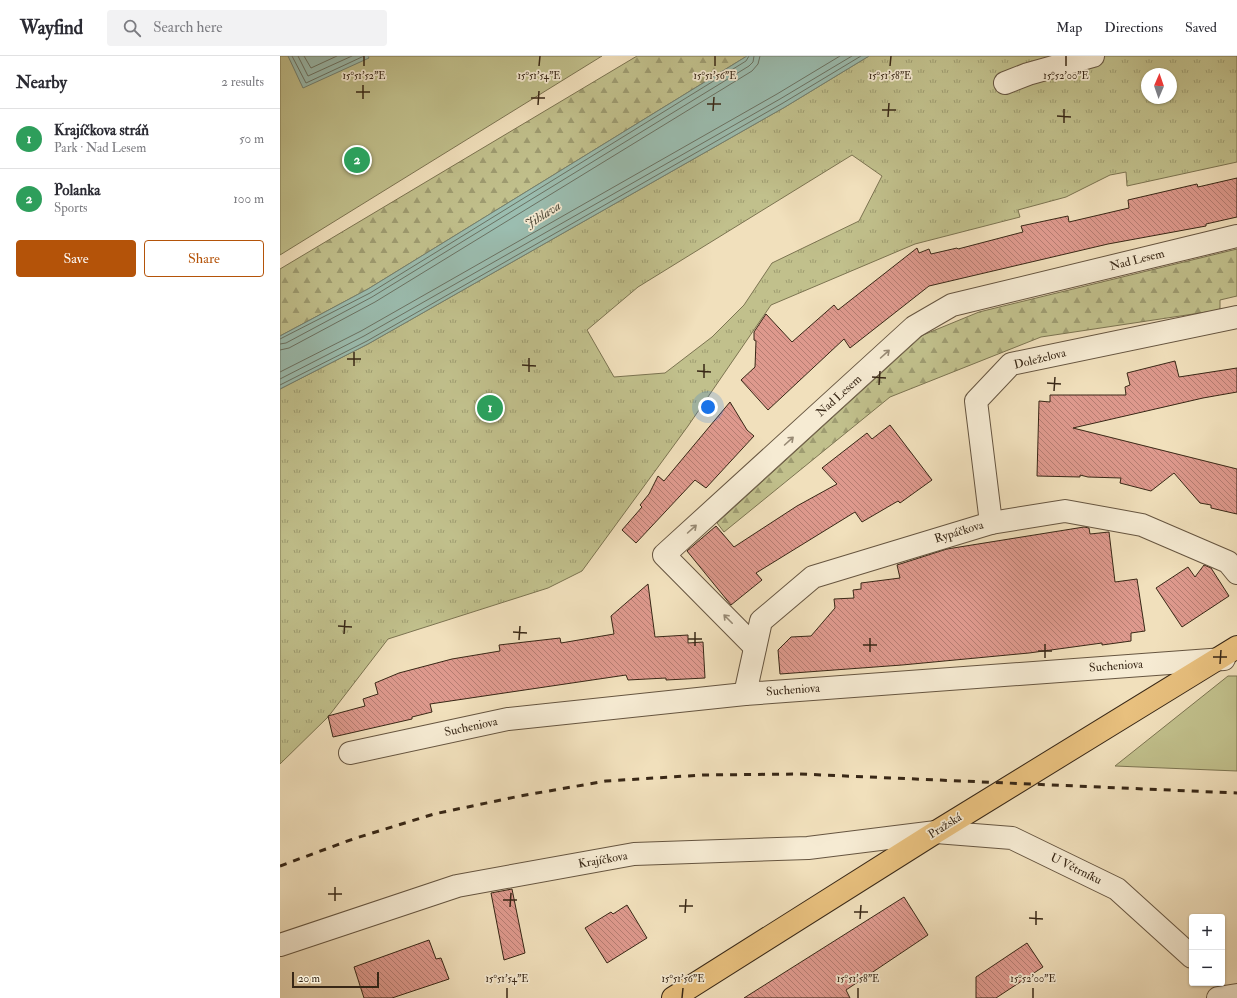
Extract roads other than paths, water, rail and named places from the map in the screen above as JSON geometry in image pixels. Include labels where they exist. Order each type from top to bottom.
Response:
[{"type":"main road","name":"Pražská","points":[[673,998],[936,832],[1231,655]]},
{"type":"street","points":[[1005,83],[1028,74],[1094,56]]},
{"type":"street","name":"Nad Lesem","points":[[755,647],[664,555],[914,327],[952,305],[1237,236]]},
{"type":"street","name":"Doleželova","points":[[991,522],[976,401],[1011,364],[1237,317]]},
{"type":"street","name":"Rypáčkova","points":[[745,694],[761,621],[813,576],[991,522],[1065,511],[1142,525],[1228,562],[1237,573]]},
{"type":"street","name":"Sucheniova","points":[[350,753],[508,719],[745,694],[1231,655]]},
{"type":"street","name":"Krajíčkova","points":[[280,945],[457,886],[634,854],[808,848],[936,832]]},
{"type":"street","name":"U Větrníku","points":[[936,832],[1012,838],[1117,889],[1189,954]]},
{"type":"street","points":[[1225,983],[1237,993]]},
{"type":"street","points":[[1218,998],[1237,993]]},
{"type":"water","points":[[288,56],[368,56],[369,58],[303,88]]},
{"type":"water","name":"Jihlava","points":[[747,56],[869,56],[785,107],[368,344],[280,389],[280,336],[368,289]]},
{"type":"railway","points":[[280,866],[353,839],[434,814],[520,796],[606,781],[703,775],[800,774],[1237,793]]},
{"type":"place","name":"Polanka","points":[[357,160]]},
{"type":"place","name":"Krajíčkova stráň","points":[[490,408]]}]
